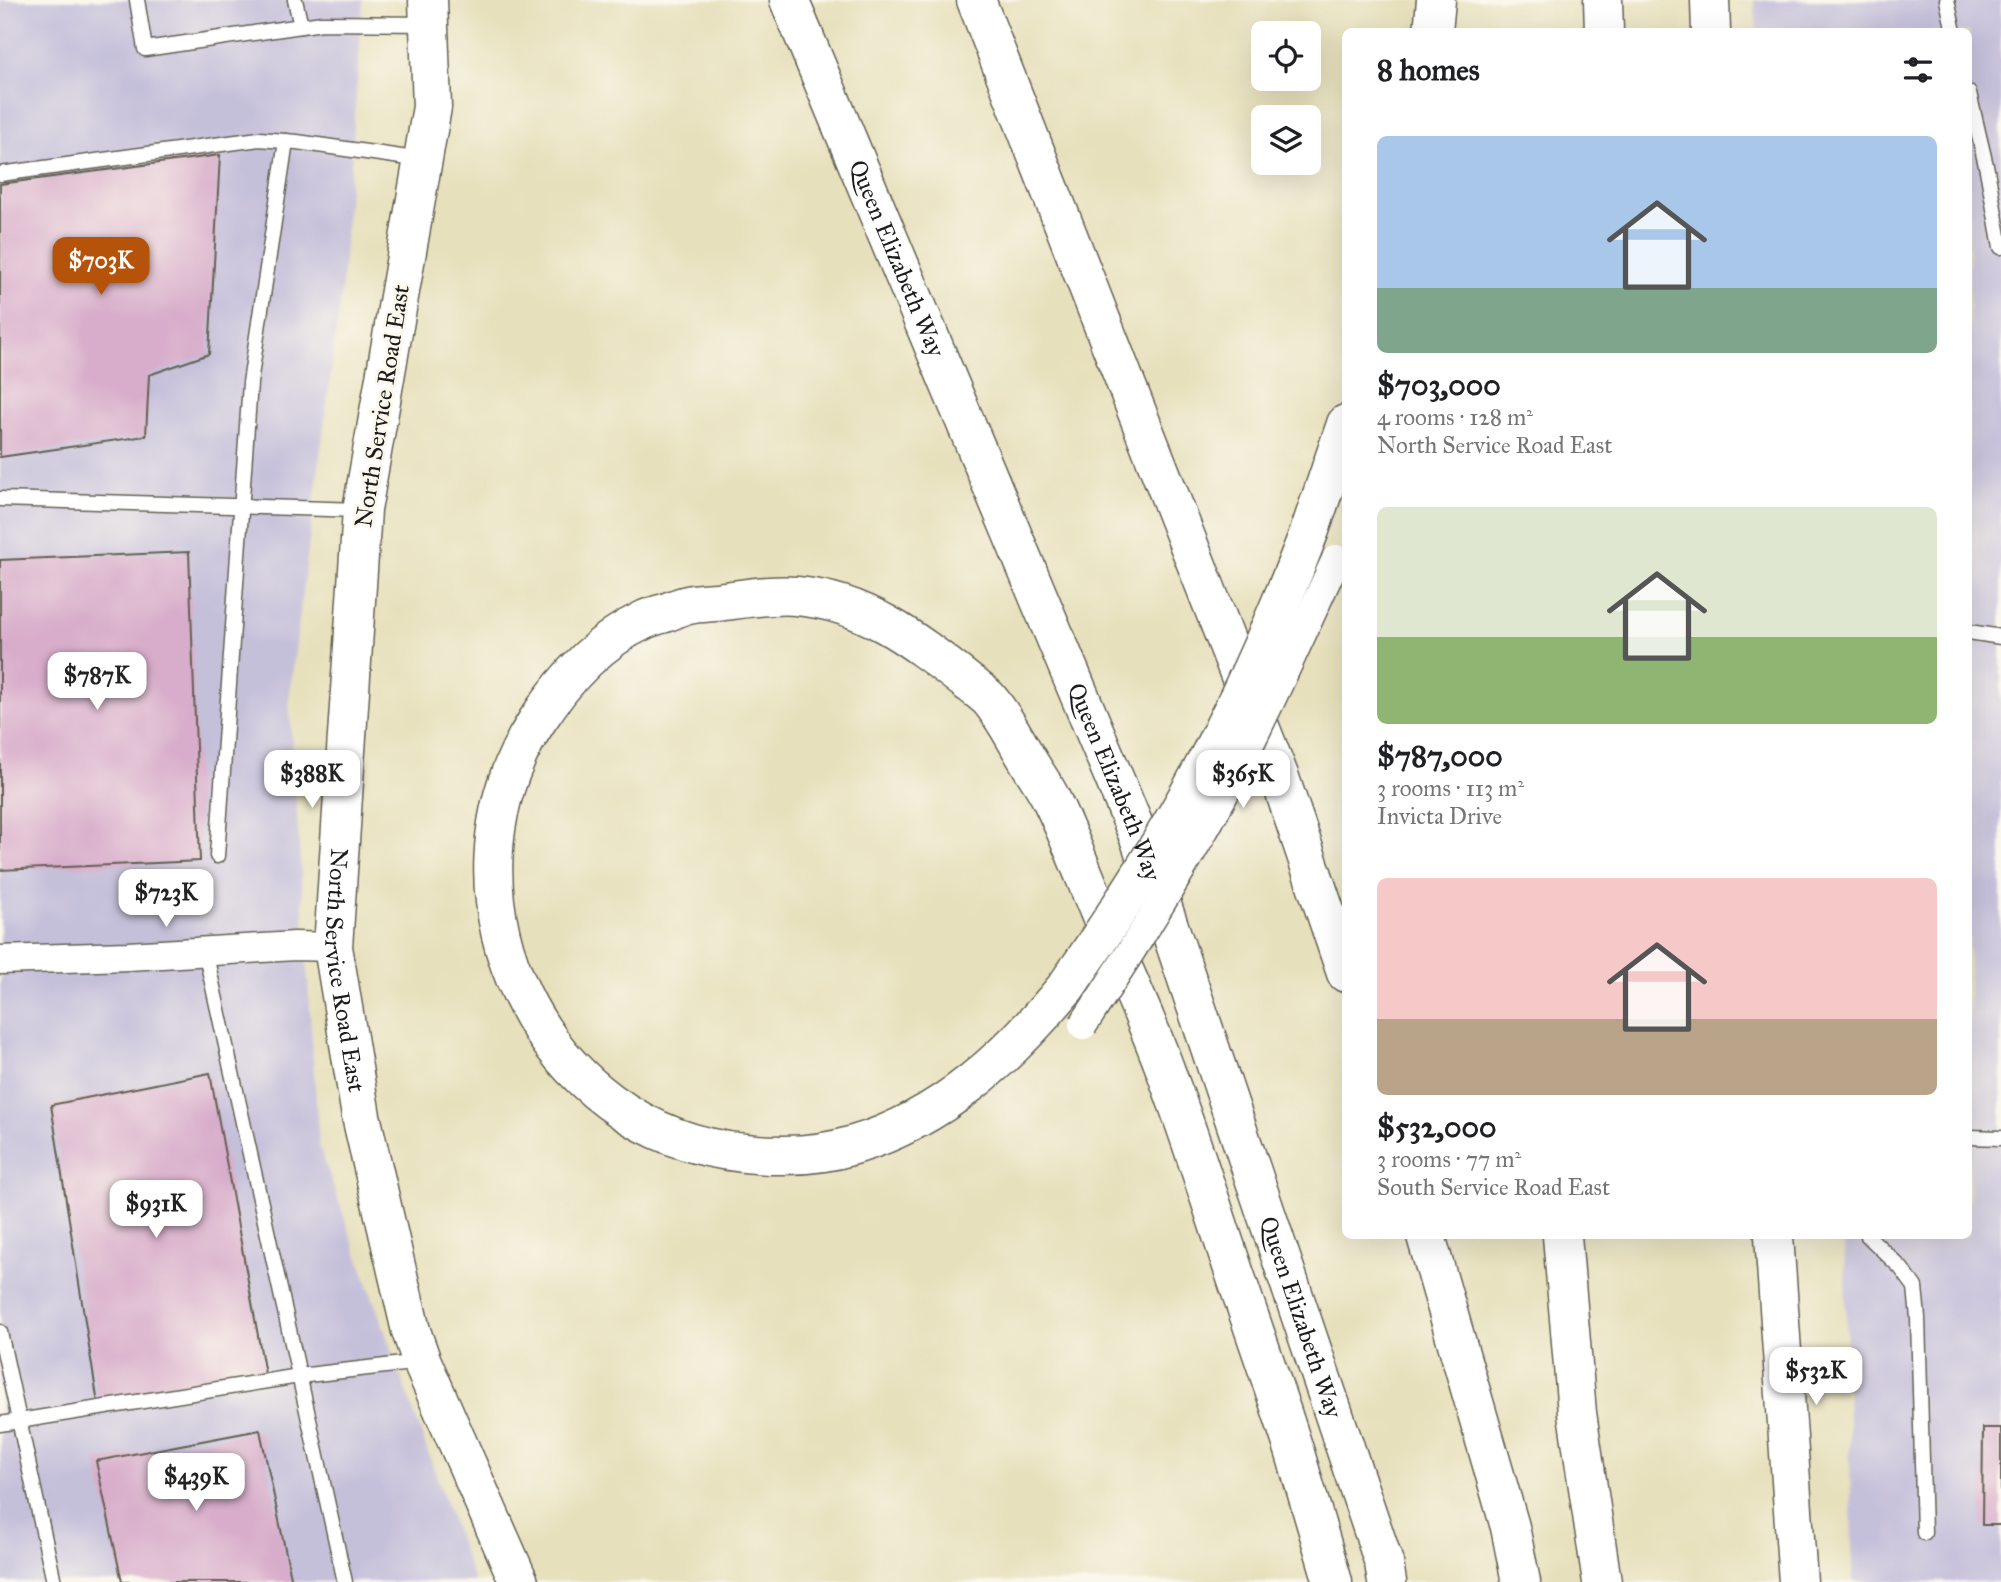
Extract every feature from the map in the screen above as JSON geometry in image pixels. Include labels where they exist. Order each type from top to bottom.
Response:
[{"type":"main road","name":"Queen Elizabeth Way","points":[[789,0],[1140,840],[1380,1550],[1387,1582]]},
{"type":"main road","points":[[976,0],[1280,778],[1342,961]]},
{"type":"main road","points":[[1433,28],[1436,0]]},
{"type":"main road","points":[[1603,0],[1604,28]]},
{"type":"main road","points":[[1710,0],[1711,28]]},
{"type":"main road","name":"North Service Road East","points":[[428,12],[432,107],[362,510],[333,947],[361,1116],[411,1331],[422,1362],[519,1582]]},
{"type":"main road","points":[[1333,1582],[1294,1449],[1169,1079],[1106,929],[1051,796],[987,697],[905,634],[870,615],[828,601],[792,596],[692,603],[640,621],[608,643],[578,669],[552,698],[530,731],[513,766],[501,803],[494,842],[493,881],[497,920],[506,958],[540,1029],[564,1060],[592,1087],[623,1111],[657,1129],[694,1143],[771,1156],[810,1154],[849,1147],[886,1134],[921,1117],[986,1072],[1041,1017],[1066,987],[1106,929],[1112,921],[1151,859],[1217,742],[1264,643],[1310,530],[1342,436]]},
{"type":"main road","points":[[1427,1239],[1510,1527],[1521,1582]]},
{"type":"main road","points":[[1562,1239],[1577,1413],[1602,1582]]},
{"type":"main road","points":[[1774,1239],[1798,1582]]},
{"type":"street","points":[[1083,1025],[1160,907],[1227,789],[1336,559]]},
{"type":"street","points":[[0,960],[295,946],[333,947]]},
{"type":"lane","points":[[137,0],[145,49],[322,23],[428,12]]},
{"type":"lane","points":[[295,0],[300,26]]},
{"type":"lane","points":[[1947,0],[1953,28]]},
{"type":"lane","points":[[1972,106],[2001,247]]},
{"type":"lane","points":[[0,174],[260,139],[423,160]]},
{"type":"lane","points":[[217,856],[250,383],[286,141]]},
{"type":"lane","points":[[0,499],[362,510]]},
{"type":"lane","points":[[1972,632],[2001,637]]},
{"type":"lane","points":[[205,951],[345,1582]]},
{"type":"lane","points":[[1972,1137],[2001,1138]]},
{"type":"lane","points":[[1871,1239],[1901,1268],[1915,1287],[1924,1532]]},
{"type":"lane","points":[[0,1332],[54,1582]]},
{"type":"lane","points":[[0,1424],[299,1376],[422,1362]]},
{"type":"shaded area","points":[[0,0],[363,0],[342,285],[289,698],[319,1146],[474,1582],[0,1582]]},
{"type":"shaded area","points":[[1754,0],[2001,0],[2001,1582],[1853,1582],[1844,1239],[1972,1239],[1972,28],[1757,28]]},
{"type":"building","points":[[220,155],[209,354],[149,375],[146,436],[0,457],[0,184]]},
{"type":"building","points":[[189,552],[200,861],[0,870],[0,560]]},
{"type":"building","points":[[210,1073],[265,1374],[98,1404],[51,1105]]},
{"type":"building","points":[[1983,1428],[2001,1428],[2001,1525],[1982,1525]]},
{"type":"building","points":[[260,1430],[292,1582],[122,1582],[96,1461]]}]
